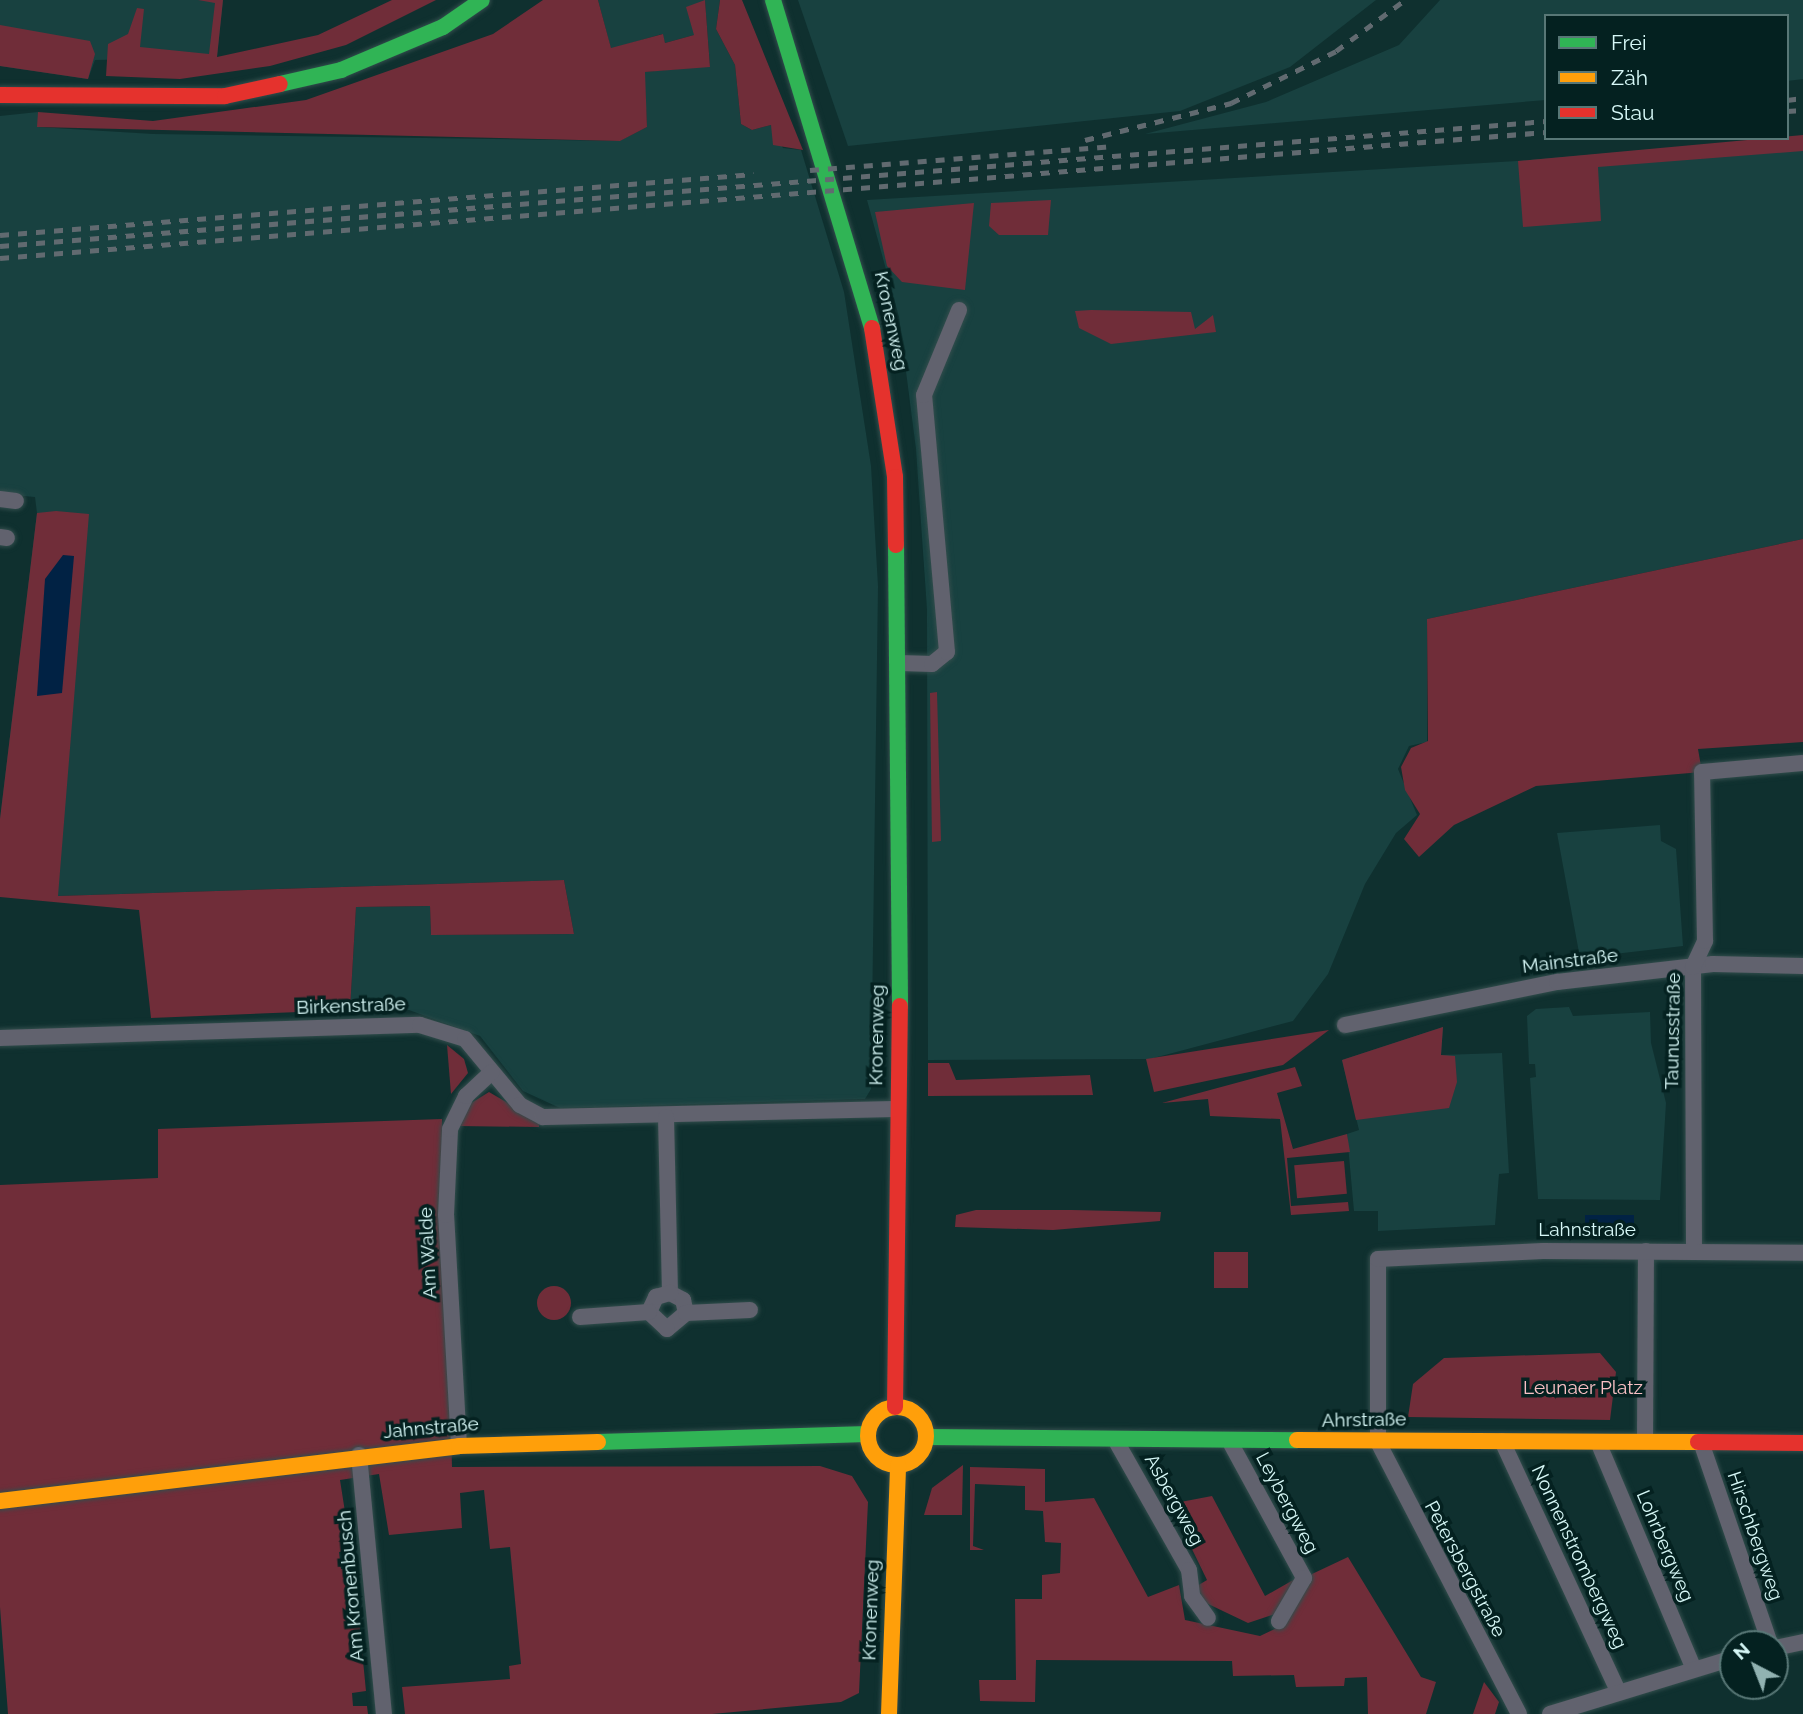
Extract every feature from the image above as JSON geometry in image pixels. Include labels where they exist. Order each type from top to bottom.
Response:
[{"type":"street","points":[[0,95],[97,100],[225,96],[341,70],[443,27],[482,0]]},
{"type":"street","name":"Kronenweg","points":[[773,0],[870,314],[895,477],[901,663],[895,1407]]},
{"type":"street","name":"Kronenweg","points":[[901,663],[932,664],[947,652],[924,395],[959,310]]},
{"type":"street","name":"Taunusstraße","points":[[1694,1250],[1693,967],[1705,941],[1702,772],[1803,763]]},
{"type":"street","name":"Mainstraße","points":[[1345,1025],[1524,988],[1693,967],[1803,967]]},
{"type":"street","name":"Birkenstraße","points":[[0,1038],[420,1025],[465,1039],[520,1105],[543,1117],[666,1117],[897,1109]]},
{"type":"street","name":"Am Walde","points":[[459,1446],[446,1214],[450,1129],[466,1096],[492,1072]]},
{"type":"street","points":[[666,1117],[670,1293]]},
{"type":"street","name":"Lahnstraße","points":[[1378,1443],[1375,1264],[1389,1256],[1694,1250],[1803,1254]]},
{"type":"street","points":[[1645,1440],[1646,1251]]},
{"type":"street","points":[[649,1312],[656,1297],[670,1293],[682,1300],[686,1313]]},
{"type":"street","points":[[580,1317],[649,1312],[667,1329],[686,1313],[750,1310]]},
{"type":"street","points":[[895,1407],[919,1417],[926,1437],[919,1455],[898,1465],[876,1456],[869,1434],[877,1416],[895,1407]]},
{"type":"street","name":"Jahnstraße","points":[[0,1501],[359,1455],[459,1446],[869,1434]]},
{"type":"street","name":"Ahrstraße","points":[[926,1437],[1230,1442],[1645,1440],[1803,1443]]},
{"type":"street","name":"Asbergweg","points":[[1116,1441],[1189,1570],[1192,1596],[1208,1618]]},
{"type":"street","name":"Nonnenstrombergweg","points":[[1502,1441],[1618,1691]]},
{"type":"street","name":"Leybergweg","points":[[1230,1442],[1304,1578],[1279,1621]]},
{"type":"street","name":"Lohrbergweg","points":[[1598,1442],[1693,1667]]},
{"type":"street","name":"Hirschbergweg","points":[[1701,1442],[1765,1630]]},
{"type":"street","name":"Petersbergstraße","points":[[1378,1443],[1519,1714]]},
{"type":"street","name":"Am Kronenbusch","points":[[359,1455],[384,1714]]},
{"type":"street","name":"Kronenweg","points":[[889,1714],[898,1465]]},
{"type":"street","points":[[1550,1714],[1693,1667],[1719,1661]]},
{"type":"shaded area","points":[[0,0],[223,0],[217,57],[95,60],[88,79],[0,66]]},
{"type":"shaded area","points":[[598,0],[720,0],[716,29],[735,65],[741,124],[752,130],[771,125],[783,148],[801,150],[844,292],[871,466],[878,586],[871,1089],[865,1099],[560,1108],[523,1091],[480,1036],[409,1010],[350,1010],[356,907],[430,906],[431,935],[574,934],[564,880],[58,896],[0,819],[37,513],[35,497],[0,494],[0,116],[38,112],[38,127],[153,134],[619,141],[647,127],[644,72],[710,66],[705,1],[694,35],[665,43],[662,34],[611,49]]},
{"type":"shaded area","points":[[798,0],[1376,0],[1290,67],[1180,111],[848,146]]},
{"type":"shaded area","points":[[1440,0],[1803,0],[1803,79],[1789,81],[1789,14],[1544,14],[1544,100],[1145,134],[1266,102],[1399,45]]},
{"type":"shaded area","points":[[1803,136],[1803,539],[1427,619],[1427,742],[1409,746],[1398,769],[1417,815],[1396,833],[1365,884],[1328,974],[1293,1021],[1150,1059],[928,1060],[927,610],[916,449],[899,317],[867,200],[1517,161],[1757,140],[1789,140],[1789,137]]},
{"type":"shaded area","points":[[1660,825],[1661,841],[1676,849],[1683,946],[1580,958],[1557,833]]},
{"type":"shaded area","points":[[1569,1007],[1573,1016],[1650,1012],[1651,1043],[1666,1103],[1660,1200],[1538,1199],[1530,1078],[1536,1077],[1535,1064],[1529,1064],[1527,1016],[1536,1009]]},
{"type":"shaded area","points":[[1443,1027],[1441,1055],[1502,1053],[1509,1173],[1499,1174],[1495,1225],[1378,1231],[1378,1211],[1354,1211],[1347,1134],[1359,1130],[1342,1060]]},
{"type":"green space","points":[[198,0],[223,0],[217,57],[318,35],[392,0],[436,0],[346,45],[270,66],[180,79],[106,76],[108,44],[128,34],[137,8],[144,9],[140,47],[209,54],[215,3]]},
{"type":"green space","points":[[543,0],[598,0],[611,48],[663,34],[665,43],[694,35],[686,7],[705,0],[710,67],[645,72],[647,127],[620,141],[37,127],[38,112],[153,121],[306,100],[493,34]]},
{"type":"green space","points":[[720,0],[742,0],[803,150],[773,145],[771,125],[752,130],[741,124],[735,65],[716,29]]},
{"type":"green space","points":[[0,25],[90,41],[95,54],[88,79],[0,66]]},
{"type":"green space","points":[[1803,135],[1803,151],[1598,167],[1601,221],[1523,227],[1518,161],[1748,140],[1789,140],[1789,136]]},
{"type":"green space","points":[[1051,200],[1048,235],[999,235],[989,226],[991,203]]},
{"type":"green space","points":[[974,203],[965,290],[902,282],[887,266],[875,212]]},
{"type":"green space","points":[[1075,311],[1191,312],[1195,329],[1213,315],[1216,332],[1111,344],[1079,328]]},
{"type":"green space","points":[[56,511],[89,514],[58,896],[564,880],[574,934],[431,935],[430,906],[356,907],[350,1010],[151,1018],[139,910],[0,897],[0,819],[37,513]]},
{"type":"green space","points":[[1803,539],[1803,742],[1698,749],[1702,772],[1536,786],[1454,825],[1419,857],[1404,839],[1420,814],[1405,790],[1401,767],[1411,748],[1428,741],[1427,619]]},
{"type":"green space","points":[[937,692],[941,841],[932,842],[930,693]]},
{"type":"green space","points":[[1443,1027],[1441,1055],[1455,1056],[1457,1082],[1449,1108],[1356,1120],[1342,1060]]},
{"type":"green space","points":[[1329,1030],[1283,1065],[1154,1092],[1146,1059]]},
{"type":"green space","points":[[447,1045],[464,1059],[468,1073],[451,1094]]},
{"type":"green space","points":[[928,1063],[949,1063],[956,1080],[1090,1075],[1093,1095],[928,1096]]},
{"type":"green space","points":[[1295,1067],[1302,1086],[1277,1093],[1293,1149],[1347,1134],[1350,1152],[1287,1158],[1291,1206],[1348,1202],[1349,1211],[1291,1215],[1280,1119],[1210,1116],[1208,1099],[1162,1103]]},
{"type":"green space","points":[[489,1092],[539,1121],[539,1127],[458,1126],[468,1105]]},
{"type":"green space","points":[[442,1119],[452,1467],[820,1466],[852,1476],[868,1502],[859,1693],[841,1702],[712,1714],[405,1714],[402,1687],[510,1679],[509,1666],[521,1664],[510,1547],[490,1549],[484,1490],[460,1493],[462,1528],[389,1535],[379,1474],[340,1480],[351,1550],[339,1552],[341,1569],[354,1568],[366,1691],[352,1693],[353,1706],[367,1706],[368,1714],[8,1714],[0,1607],[0,1185],[158,1178],[158,1129]]},
{"type":"green space","points":[[1344,1161],[1347,1194],[1297,1198],[1294,1165]]},
{"type":"green space","points":[[976,1210],[1161,1212],[1160,1221],[1053,1230],[955,1227],[956,1215]]},
{"type":"green space","points":[[1214,1252],[1248,1252],[1248,1288],[1214,1288]]},
{"type":"green space","points":[[554,1286],[566,1291],[571,1303],[566,1315],[554,1320],[542,1315],[537,1303],[542,1291]]},
{"type":"green space","name":"Leunaer Platz","points":[[1600,1353],[1616,1372],[1610,1420],[1408,1417],[1413,1384],[1444,1358]]},
{"type":"green space","points":[[963,1465],[962,1515],[924,1515],[932,1488]]},
{"type":"green space","points":[[970,1467],[1045,1469],[1045,1502],[1094,1498],[1148,1597],[1179,1585],[1185,1620],[1260,1636],[1281,1626],[1312,1574],[1348,1557],[1421,1677],[1436,1682],[1426,1714],[1368,1714],[1367,1677],[1345,1678],[1344,1686],[1296,1687],[1294,1675],[1233,1676],[1232,1661],[1036,1660],[1035,1702],[980,1701],[979,1680],[1016,1680],[1015,1599],[1042,1599],[1042,1575],[1060,1573],[1061,1543],[1045,1542],[1043,1511],[1025,1510],[1025,1486],[975,1484],[973,1546],[984,1550],[970,1550]]},
{"type":"green space","points":[[1212,1496],[1265,1596],[1295,1579],[1278,1613],[1248,1623],[1204,1602],[1197,1586],[1207,1580],[1170,1504]]},
{"type":"green space","points":[[1484,1682],[1499,1702],[1495,1714],[1473,1714]]},
{"type":"water","points":[[63,555],[74,556],[62,693],[37,696],[45,579]]},
{"type":"water","points":[[1585,1215],[1634,1215],[1634,1226],[1585,1226]]},
{"type":"railway","points":[[1085,140],[1231,103],[1336,51],[1405,0]]},
{"type":"railway","points":[[1789,100],[1803,98]]},
{"type":"railway","points":[[1789,111],[1803,110]]},
{"type":"railway","points":[[0,246],[1544,121]]},
{"type":"railway","points":[[0,258],[1544,132]]},
{"type":"railway","points":[[810,170],[1114,146]]},
{"type":"railway","points":[[0,235],[754,174]]},
{"type":"traffic: fast","points":[[280,84],[341,70],[443,27],[482,0]]},
{"type":"traffic: fast","points":[[773,0],[872,328]]},
{"type":"traffic: fast","points":[[896,545],[900,1006]]},
{"type":"traffic: fast","points":[[598,1442],[868,1434]]},
{"type":"traffic: fast","points":[[926,1437],[1297,1440]]},
{"type":"traffic: slow","points":[[897,1407],[913,1412],[921,1420],[926,1436],[921,1452],[913,1460],[897,1465],[881,1460],[873,1452],[868,1436],[873,1420],[881,1412],[897,1407]]},
{"type":"traffic: slow","points":[[1297,1440],[1698,1442]]},
{"type":"traffic: slow","points":[[0,1501],[459,1446],[598,1442]]},
{"type":"traffic: slow","points":[[889,1714],[898,1465]]},
{"type":"traffic: jam","points":[[0,95],[225,96],[280,84]]},
{"type":"traffic: jam","points":[[872,328],[895,477],[896,545]]},
{"type":"traffic: jam","points":[[895,1407],[900,1006]]},
{"type":"traffic: jam","points":[[1698,1442],[1803,1443]]}]
